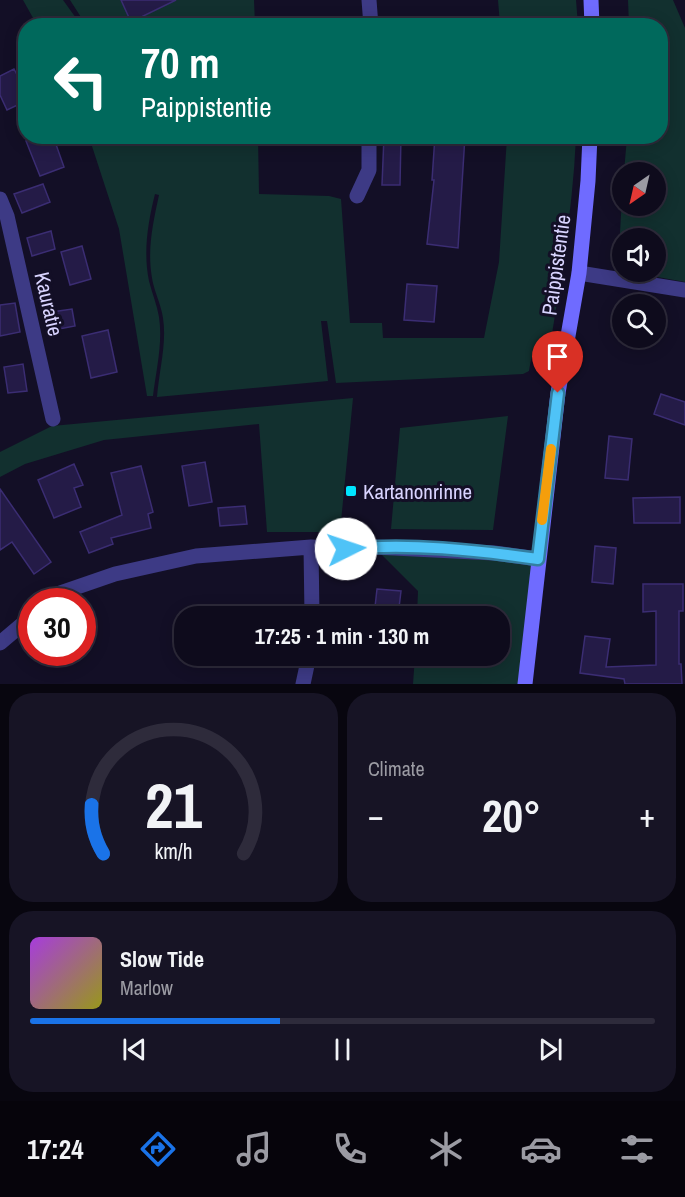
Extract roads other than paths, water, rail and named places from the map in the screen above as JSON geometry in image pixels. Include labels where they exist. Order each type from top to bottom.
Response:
[{"type":"street","points":[[369,0],[370,18]]},
{"type":"street","points":[[591,0],[592,18]]},
{"type":"street","points":[[357,196],[369,171],[369,144]]},
{"type":"street","name":"Paippistentie","points":[[525,684],[562,361],[579,273],[590,144]]},
{"type":"street","name":"Kauratie","points":[[0,199],[7,216],[53,418]]},
{"type":"street","points":[[579,273],[685,290]]},
{"type":"street","points":[[74,588],[115,574],[196,556],[311,547],[436,549],[538,559]]},
{"type":"street","points":[[311,547],[312,606]]},
{"type":"street","points":[[0,643],[18,628]]},
{"type":"street","points":[[303,684],[307,666]]},
{"type":"place","name":"Kartanonrinne","points":[[351,491]]}]
